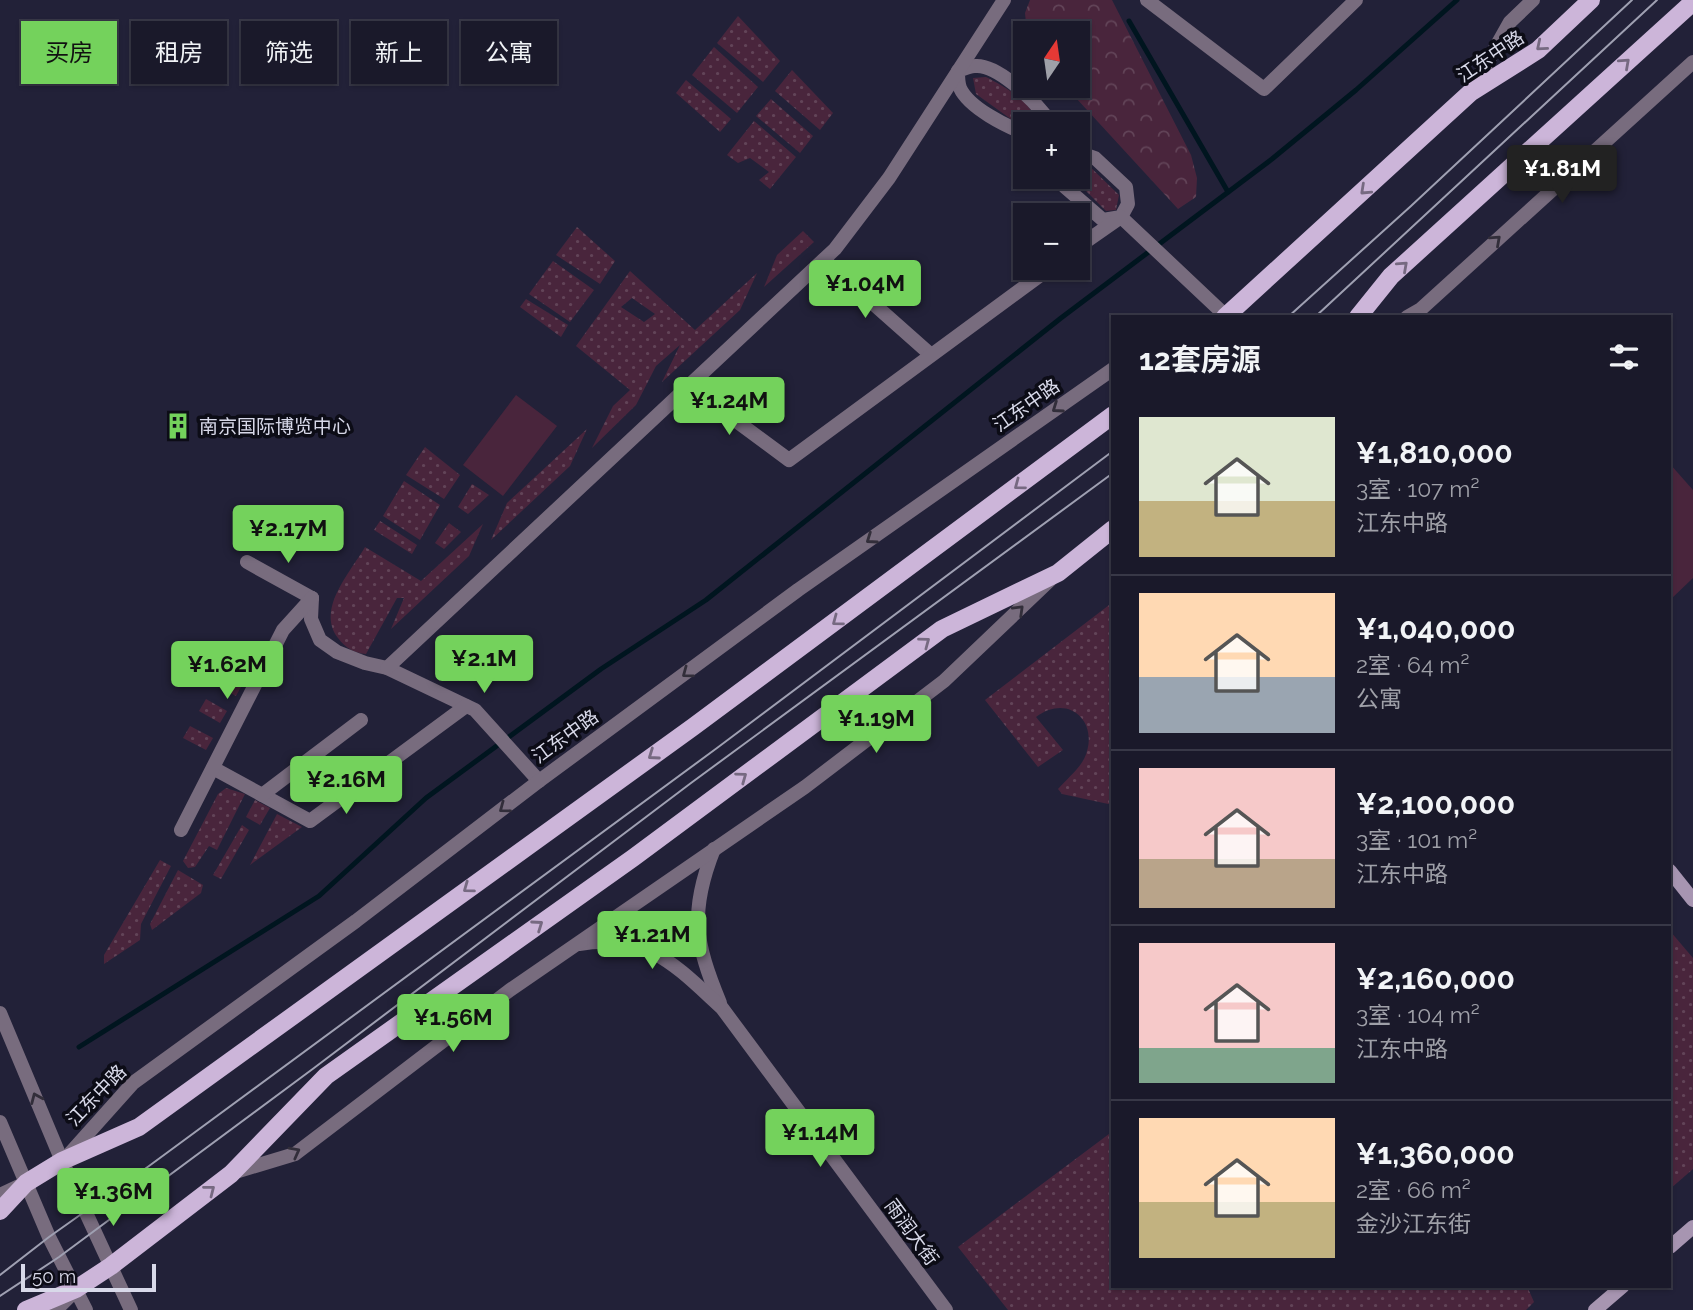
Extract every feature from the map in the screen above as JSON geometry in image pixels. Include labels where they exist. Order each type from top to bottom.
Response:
[{"type":"main road","name":"江东中路","points":[[1227,315],[1470,93],[1538,50],[1591,0]]},
{"type":"main road","points":[[1359,315],[1391,276],[1693,2]]},
{"type":"main road","name":"江东中路","points":[[0,1211],[26,1183],[62,1161],[139,1127],[693,727],[1111,416]]},
{"type":"main road","points":[[26,1310],[76,1289],[111,1266],[231,1174],[326,1076],[633,858],[942,629],[1058,573],[1111,531]]},
{"type":"main road","points":[[1671,871],[1693,900]]},
{"type":"main road","points":[[1671,1246],[1693,1227]]},
{"type":"main road","points":[[1595,1310],[1621,1288]]},
{"type":"street","points":[[387,668],[835,249],[889,178],[1004,0]]},
{"type":"street","points":[[1147,0],[1264,89],[1356,0]]},
{"type":"street","points":[[1470,93],[1510,22],[1533,0]]},
{"type":"street","points":[[1411,315],[1693,62]]},
{"type":"street","points":[[958,71],[976,65],[993,69],[1042,112]]},
{"type":"street","points":[[958,71],[959,86],[970,102],[1013,128]]},
{"type":"street","points":[[1090,156],[1126,187],[1128,204],[1121,216],[1090,238]]},
{"type":"street","points":[[1067,189],[1103,220],[1121,216]]},
{"type":"street","points":[[1121,216],[1223,315]]},
{"type":"street","points":[[824,260],[930,354]]},
{"type":"street","points":[[689,386],[789,460],[1033,280]]},
{"type":"street","name":"江东中路","points":[[62,1161],[133,1083],[356,921],[539,780],[798,590],[1111,370]]},
{"type":"street","points":[[247,562],[312,598]]},
{"type":"street","points":[[231,1174],[295,1154],[447,1037],[575,944],[805,787],[944,681],[1058,573]]},
{"type":"street","points":[[312,598],[311,619],[320,640],[337,652],[387,668],[475,710],[539,780]]},
{"type":"street","points":[[181,830],[283,630],[312,598]]},
{"type":"street","points":[[213,768],[310,821],[466,706]]},
{"type":"street","points":[[262,795],[360,720]]},
{"type":"street","points":[[714,849],[702,881],[697,914],[706,968],[722,1008]]},
{"type":"street","points":[[575,944],[604,939],[653,951],[679,968],[722,1008]]},
{"type":"street","name":"雨润大街","points":[[722,1008],[946,1310]]},
{"type":"street","points":[[0,1013],[62,1161],[131,1310]]},
{"type":"street","points":[[0,1122],[49,1237],[86,1310]]},
{"type":"street","name":"江东中路","points":[[0,1195],[26,1183]]},
{"type":"street","points":[[56,1310],[76,1289]]},
{"type":"green space","points":[[1030,0],[1112,0],[1191,155],[1197,178],[1196,197],[1178,209],[1076,98],[1090,98],[1090,21],[1026,21],[1025,13]]},
{"type":"green space","points":[[738,16],[780,61],[763,82],[717,43]]},
{"type":"green space","points":[[714,47],[758,87],[737,113],[692,75]]},
{"type":"green space","points":[[792,70],[833,113],[820,130],[775,91]]},
{"type":"green space","points":[[986,77],[1013,94],[1013,98],[1023,101],[1032,112],[1013,112],[1013,121],[976,94],[973,78]]},
{"type":"green space","points":[[686,80],[731,119],[720,132],[676,93]]},
{"type":"green space","points":[[771,99],[813,136],[800,153],[756,116]]},
{"type":"green space","points":[[754,121],[796,157],[770,189],[759,180],[769,172],[750,158],[738,163],[727,155]]},
{"type":"green space","points":[[1090,167],[1119,195],[1116,210],[1106,211],[1084,189],[1090,189]]},
{"type":"green space","points":[[577,227],[615,261],[600,284],[556,255]]},
{"type":"green space","points":[[803,231],[814,242],[764,287],[777,255]]},
{"type":"green space","points":[[553,261],[594,290],[570,322],[529,294]]},
{"type":"green space","points":[[630,271],[695,330],[757,273],[740,310],[662,382],[680,345],[656,366],[636,405],[592,448],[613,406],[630,390],[576,346]],"holes":[[[632,298],[655,314],[644,322],[621,307]]]},
{"type":"green space","points":[[526,299],[568,325],[561,337],[520,307]]},
{"type":"green space","points":[[516,395],[557,426],[503,496],[463,465]]},
{"type":"green space","points":[[587,429],[570,466],[491,540],[507,503]]},
{"type":"green space","points":[[425,447],[460,475],[444,499],[406,475]]},
{"type":"green space","points":[[1671,465],[1693,490],[1693,578],[1671,599]]},
{"type":"green space","points":[[404,481],[440,505],[420,540],[383,516]]},
{"type":"green space","points":[[472,484],[489,495],[468,514],[458,507]]},
{"type":"green space","points":[[380,521],[417,545],[412,554],[374,530]]},
{"type":"green space","points":[[449,523],[461,532],[444,549],[435,543]]},
{"type":"green space","points":[[483,524],[469,556],[391,629],[404,598],[397,598],[366,654],[350,649],[341,642],[332,627],[333,603],[365,547],[421,581]]},
{"type":"green space","points":[[1111,604],[1111,805],[1062,794],[1058,789],[1084,759],[1088,746],[1085,724],[1079,716],[1071,710],[1060,708],[1036,717],[1063,750],[1038,767],[985,700]]},
{"type":"green space","points":[[236,643],[258,655],[250,667],[229,655]]},
{"type":"green space","points":[[220,673],[242,685],[236,696],[214,684]]},
{"type":"green space","points":[[206,699],[227,711],[220,723],[199,711]]},
{"type":"green space","points":[[190,726],[213,738],[206,750],[183,738]]},
{"type":"green space","points":[[226,788],[245,794],[217,850],[209,846],[195,867],[188,868],[183,861],[218,794]]},
{"type":"green space","points":[[255,800],[270,808],[260,825],[246,817]]},
{"type":"green space","points":[[277,814],[302,827],[250,865]]},
{"type":"green space","points":[[242,825],[249,830],[221,879],[213,875]]},
{"type":"green space","points":[[160,860],[171,866],[141,924],[140,940],[104,964],[104,955]]},
{"type":"green space","points":[[178,870],[203,885],[201,893],[152,930],[150,924]]},
{"type":"green space","points":[[1671,932],[1693,958],[1693,1169],[1671,1188]]},
{"type":"green space","points":[[1111,1132],[1111,1288],[1528,1288],[1534,1302],[1526,1310],[1008,1310],[958,1247]]},
{"type":"waterway","points":[[79,1047],[319,896],[426,798],[601,669],[706,600],[1061,318],[1272,159],[1356,90],[1457,0]]},
{"type":"waterway","points":[[1129,21],[1228,192]]},
{"type":"tram line","points":[[1290,315],[1632,0]]},
{"type":"tram line","points":[[1317,315],[1657,0]]},
{"type":"tram line","points":[[0,1275],[717,748],[1111,452]]},
{"type":"tram line","points":[[0,1296],[59,1257],[691,783],[1111,474]]},
{"type":"place","name":"南京国际博览中心","points":[[178,426]]}]
